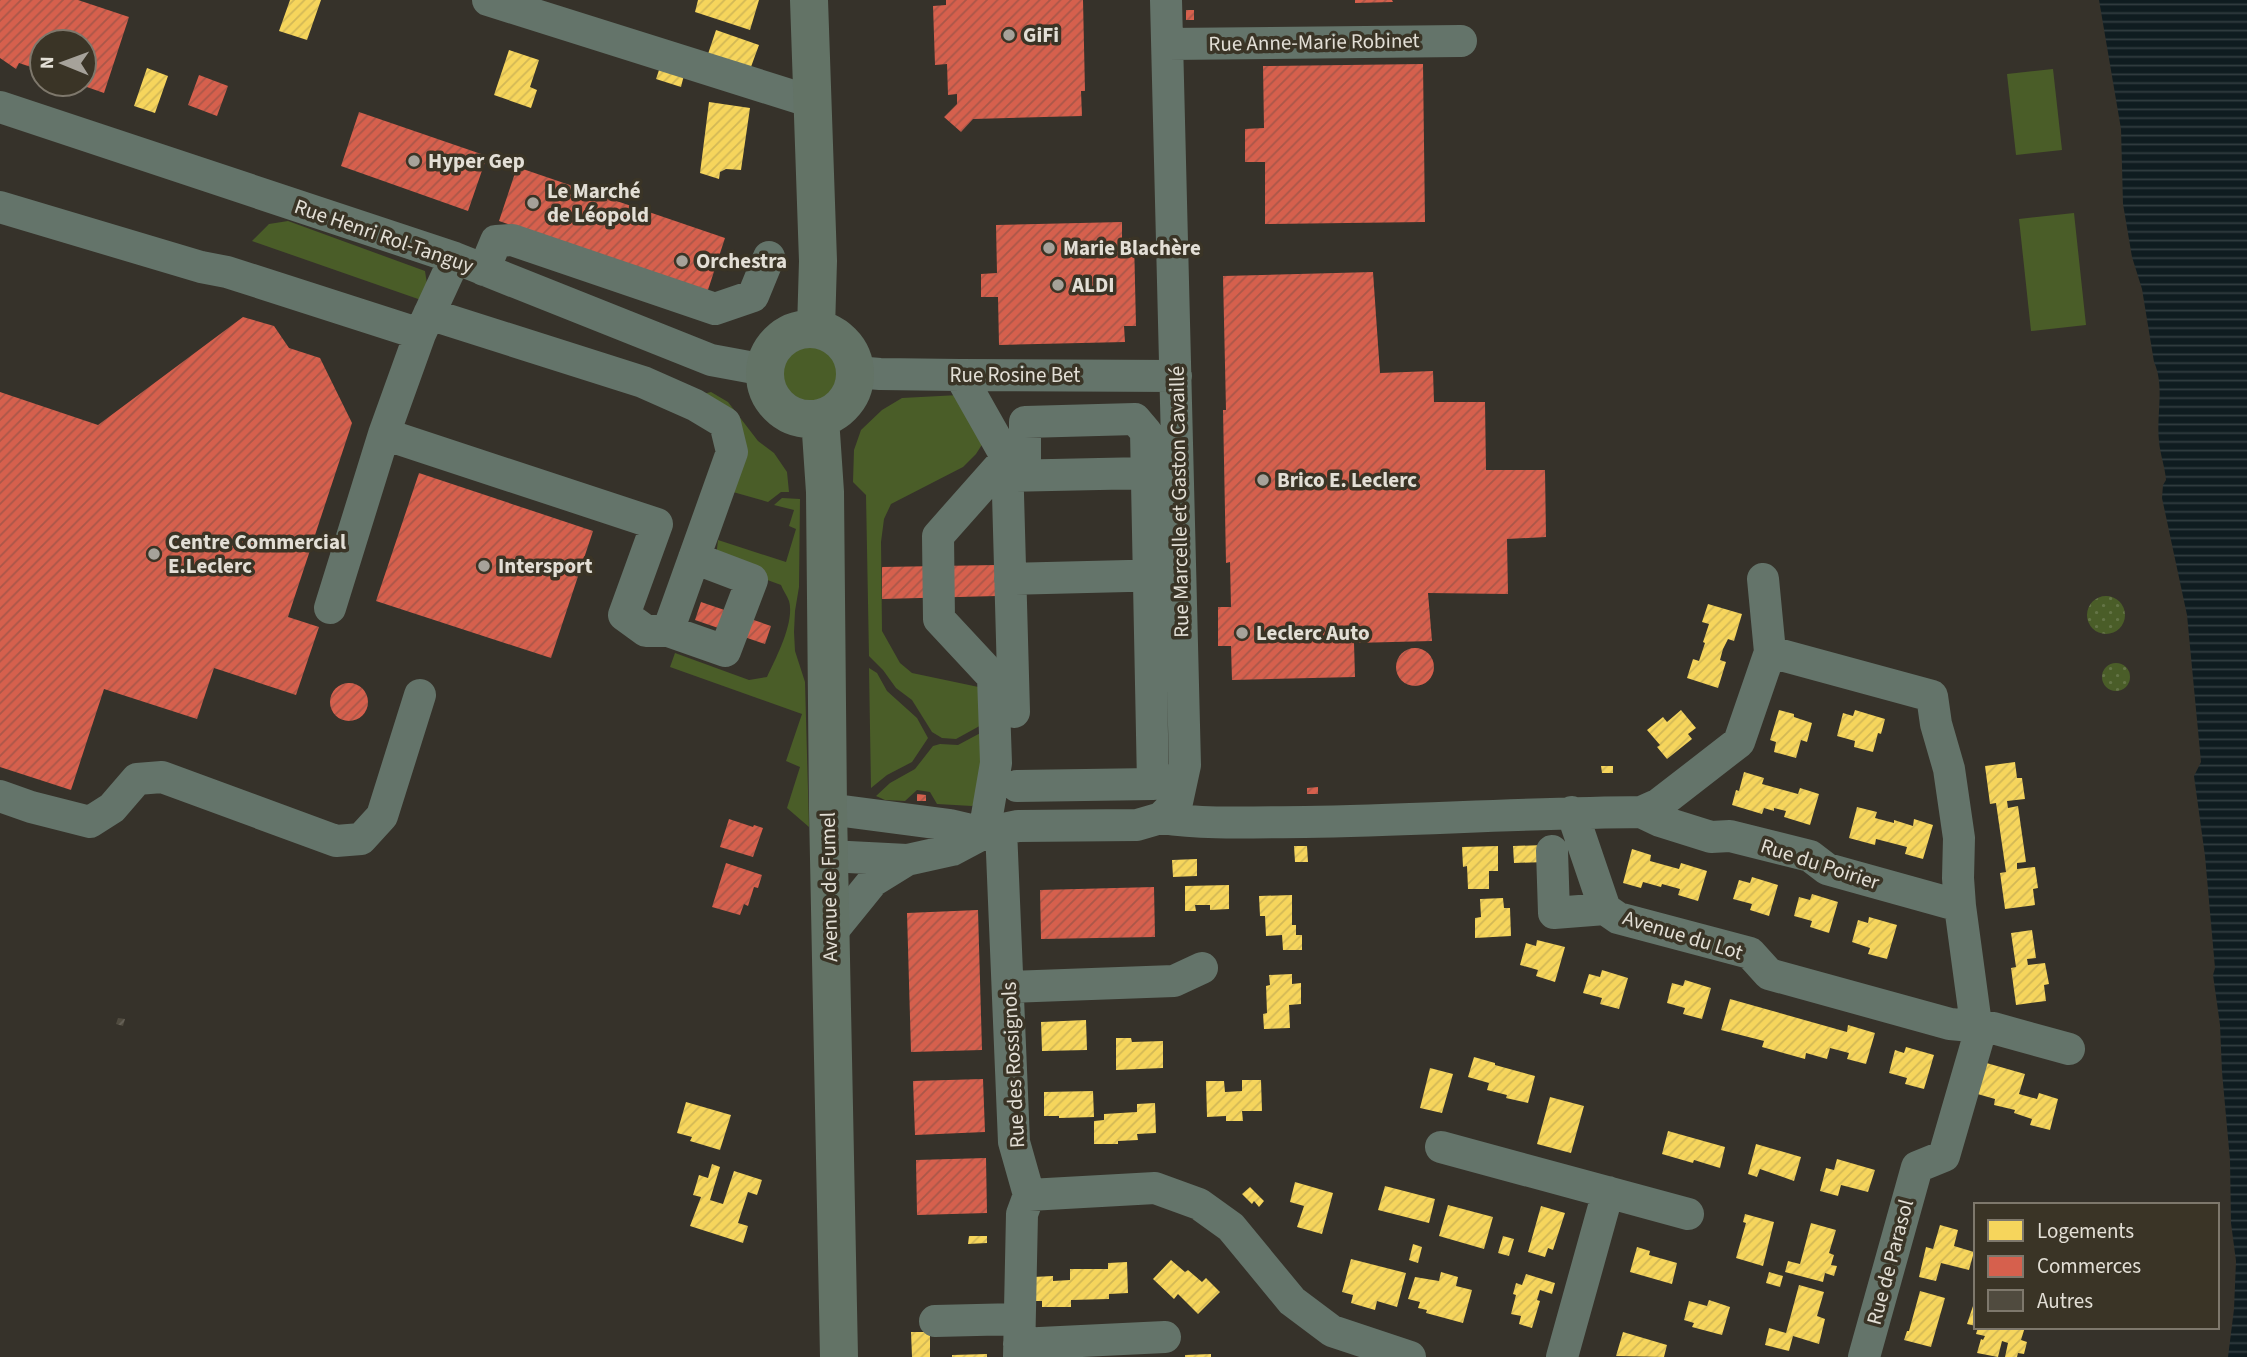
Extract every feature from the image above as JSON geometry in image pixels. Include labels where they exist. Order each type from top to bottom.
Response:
[{"type":"main road","points":[[809,0],[818,261],[816,329]]},
{"type":"main road","points":[[816,329],[828,332],[847,348],[853,359],[855,372],[853,387],[846,401],[835,412],[820,418],[806,419],[792,416],[771,397],[765,370],[769,356],[777,344],[794,332],[816,329]]},
{"type":"main road","name":"Avenue de Fumel","points":[[820,418],[825,492],[830,934],[839,1357]]},
{"type":"street","points":[[488,0],[812,102]]},
{"type":"street","name":"Rue Marcelle et Gaston Cavaillé","points":[[1161,818],[1177,802],[1185,765],[1167,0]]},
{"type":"street","name":"Rue Anne-Marie Robinet","points":[[1168,44],[1461,41]]},
{"type":"street","name":"Rue Henri Rol-Tanguy","points":[[0,107],[455,258],[711,360],[765,370]]},
{"type":"street","points":[[0,207],[201,267],[643,382],[695,405],[725,423],[733,452],[668,631]]},
{"type":"street","points":[[484,270],[495,241],[512,240],[715,309],[753,296],[769,257]]},
{"type":"street","points":[[330,607],[384,435],[424,324],[455,258]]},
{"type":"street","name":"Rue Rosine Bet","points":[[855,372],[1176,376]]},
{"type":"street","points":[[960,375],[1013,470]]},
{"type":"street","points":[[1001,829],[996,763],[1004,706],[1013,470],[1025,422],[1135,419],[1146,432],[1153,784],[1017,786]]},
{"type":"street","points":[[384,435],[657,524],[624,615],[646,631],[668,631],[725,651],[752,580],[694,558]]},
{"type":"street","points":[[829,856],[907,860],[952,850],[1001,829],[1017,786],[1004,706],[993,677],[939,619],[938,536],[1013,470],[1147,472]]},
{"type":"street","points":[[1010,579],[1181,575]]},
{"type":"street","points":[[828,810],[1001,829],[1137,825],[1161,818],[1193,823],[1368,821],[1572,812],[1641,812],[1659,804],[1739,742],[1770,652],[1763,579]]},
{"type":"street","points":[[1770,652],[1932,696],[1936,724],[1949,769],[1959,838],[1960,906],[1976,1025]]},
{"type":"street","points":[[0,796],[90,822],[112,808],[137,779],[162,777],[336,841],[361,839],[382,816],[419,695]]},
{"type":"street","name":"Avenue du Lot","points":[[1572,812],[1605,909],[1618,918],[1749,953],[1769,974],[1950,1024],[1976,1025],[2069,1049]]},
{"type":"street","name":"Rue du Poirier","points":[[1641,812],[1711,837],[1730,836],[1810,856],[1827,869],[1960,906]]},
{"type":"street","name":"Rue des Rossignols","points":[[1001,829],[1014,1142],[1029,1195]]},
{"type":"street","points":[[1552,851],[1554,913],[1605,909]]},
{"type":"street","points":[[830,934],[873,881],[907,860]]},
{"type":"street","points":[[1008,987],[1174,981],[1202,968]]},
{"type":"street","name":"Rue de Parasol","points":[[1864,1357],[1917,1167],[1944,1156],[1978,1039],[1976,1025]]},
{"type":"street","points":[[1441,1147],[1688,1213]]},
{"type":"street","points":[[1019,1340],[1022,1214],[1029,1195],[1154,1188],[1199,1205],[1231,1227],[1292,1301],[1332,1331],[1410,1357]]},
{"type":"street","points":[[1562,1357],[1608,1192]]},
{"type":"street","points":[[935,1321],[1019,1340],[1165,1337]]},
{"type":"green space","points":[[2053,69],[2062,150],[2016,155],[2007,74]]},
{"type":"green space","points":[[2074,213],[2086,325],[2031,331],[2019,219]]},
{"type":"green space","points":[[288,221],[425,271],[427,284],[421,300],[252,241],[269,224]]},
{"type":"green space","points":[[805,346],[817,346],[833,354],[839,364],[839,388],[833,398],[817,406],[805,406],[789,398],[781,382],[781,370],[789,354]]},
{"type":"green space","points":[[711,392],[728,402],[758,441],[774,453],[787,472],[789,492],[781,492],[768,502],[733,492],[699,395]]},
{"type":"green space","points":[[959,395],[983,443],[963,467],[891,504],[884,519],[881,542],[882,631],[900,663],[912,673],[988,689],[985,723],[956,739],[942,738],[932,732],[912,700],[896,688],[869,656],[866,495],[853,482],[854,450],[861,430],[882,410],[902,398]]},
{"type":"green space","points":[[782,498],[800,499],[799,587],[794,632],[795,651],[805,682],[809,827],[787,808],[800,767],[786,761],[802,714],[670,667],[675,653],[749,680],[767,677],[787,629],[789,601],[781,585],[723,564],[716,557],[718,540],[786,562],[796,529],[789,526],[794,510],[774,505]]},
{"type":"green space","points":[[2106,596],[2119,602],[2125,615],[2119,628],[2106,634],[2093,628],[2087,615],[2093,602]]},
{"type":"green space","points":[[2116,663],[2126,667],[2130,677],[2126,687],[2116,691],[2106,687],[2102,677],[2106,667]]},
{"type":"green space","points":[[869,668],[877,673],[887,691],[917,718],[928,738],[912,762],[887,775],[871,788]]},
{"type":"green space","points":[[986,730],[980,799],[972,806],[937,804],[930,792],[917,790],[905,801],[885,800],[876,796],[890,783],[915,769],[933,746],[958,745]]},
{"type":"shaded area","points":[[2099,0],[2247,0],[2247,1357],[2228,1357],[2236,1261],[2231,1223],[2230,1160],[2220,1025],[2213,975],[2215,968],[2205,856],[2194,776],[2201,762],[2187,615],[2162,498],[2166,480],[2158,431],[2159,381],[2123,204],[2121,129]]},
{"type":"building: Logements","points":[[290,0],[321,0],[307,40],[279,31]]},
{"type":"building: Logements","points":[[698,0],[759,0],[750,30],[695,12]]},
{"type":"building: Logements","points":[[716,30],[759,45],[748,75],[706,60]]},
{"type":"building: Logements","points":[[509,50],[539,60],[530,87],[537,90],[531,108],[494,95]]},
{"type":"building: Logements","points":[[660,67],[684,75],[681,87],[656,79]]},
{"type":"building: Logements","points":[[147,68],[168,76],[155,113],[134,106]]},
{"type":"building: Logements","points":[[709,102],[750,108],[741,170],[726,169],[720,172],[719,179],[700,173]]},
{"type":"building: Logements","points":[[1708,604],[1742,614],[1734,641],[1728,639],[1723,649],[1720,660],[1726,662],[1718,688],[1687,678],[1693,659],[1699,661],[1705,643],[1703,642],[1709,624],[1702,622]]},
{"type":"building: Logements","points":[[1681,710],[1696,728],[1688,734],[1692,739],[1667,759],[1657,747],[1660,745],[1647,730],[1663,717],[1667,722]]},
{"type":"building: Logements","points":[[1779,710],[1812,723],[1807,742],[1801,740],[1796,758],[1774,752],[1776,742],[1770,740]]},
{"type":"building: Logements","points":[[1855,710],[1885,719],[1873,752],[1854,747],[1855,741],[1837,736],[1843,713],[1853,716]]},
{"type":"building: Logements","points":[[2015,762],[2017,778],[2022,778],[2025,799],[2007,801],[2008,808],[2018,806],[2026,862],[2017,863],[2017,869],[2035,867],[2038,888],[2033,889],[2035,905],[2005,909],[2000,873],[2006,872],[1996,803],[1990,804],[1985,766]]},
{"type":"building: Logements","points":[[1601,766],[1613,766],[1613,773],[1602,773]]},
{"type":"building: Logements","points":[[1744,772],[1764,778],[1762,784],[1798,794],[1800,788],[1819,794],[1810,825],[1784,817],[1786,811],[1764,808],[1762,814],[1732,805]]},
{"type":"building: Logements","points":[[1857,807],[1877,812],[1875,818],[1894,823],[1894,820],[1913,826],[1914,819],[1933,825],[1923,859],[1905,854],[1907,847],[1876,839],[1875,845],[1849,838]]},
{"type":"building: Logements","points":[[1544,845],[1545,862],[1514,863],[1513,846]]},
{"type":"building: Logements","points":[[1294,846],[1307,846],[1308,862],[1295,862]]},
{"type":"building: Logements","points":[[1498,846],[1498,871],[1489,871],[1489,889],[1468,889],[1467,866],[1463,867],[1462,847]]},
{"type":"building: Logements","points":[[1632,849],[1651,855],[1650,861],[1679,869],[1681,863],[1707,871],[1698,901],[1678,895],[1680,889],[1662,884],[1661,887],[1643,882],[1641,888],[1623,883]]},
{"type":"building: Logements","points":[[1197,859],[1197,876],[1173,877],[1172,860]]},
{"type":"building: Logements","points":[[1752,877],[1778,885],[1769,916],[1750,910],[1752,904],[1733,899],[1739,880],[1750,883]]},
{"type":"building: Logements","points":[[1229,885],[1229,909],[1210,910],[1210,905],[1195,905],[1196,911],[1185,911],[1185,886]]},
{"type":"building: Logements","points":[[1812,894],[1838,902],[1829,933],[1810,927],[1812,921],[1794,916],[1799,897],[1810,900]]},
{"type":"building: Logements","points":[[1292,895],[1292,925],[1296,925],[1296,935],[1302,935],[1302,950],[1283,950],[1282,935],[1266,936],[1265,916],[1260,916],[1259,896]]},
{"type":"building: Logements","points":[[1503,898],[1504,908],[1510,908],[1511,936],[1475,938],[1475,918],[1481,917],[1480,899]]},
{"type":"building: Logements","points":[[1869,917],[1897,925],[1887,959],[1868,954],[1870,948],[1852,942],[1858,920],[1868,923]]},
{"type":"building: Logements","points":[[2032,930],[2036,958],[2027,959],[2028,965],[2045,963],[2049,984],[2044,985],[2046,1001],[2016,1005],[2011,968],[2016,967],[2011,933]]},
{"type":"building: Logements","points":[[1537,940],[1565,947],[1555,982],[1536,976],[1538,970],[1520,965],[1526,943],[1536,946]]},
{"type":"building: Logements","points":[[1602,970],[1628,978],[1619,1009],[1600,1004],[1602,998],[1583,993],[1589,974],[1600,977]]},
{"type":"building: Logements","points":[[1292,974],[1292,984],[1301,983],[1301,1004],[1289,1005],[1290,1028],[1264,1029],[1263,1014],[1267,1013],[1266,986],[1270,985],[1269,975]]},
{"type":"building: Logements","points":[[1685,980],[1711,988],[1702,1019],[1683,1014],[1685,1008],[1667,1003],[1672,983],[1683,986]]},
{"type":"building: Logements","points":[[1730,999],[1847,1032],[1848,1025],[1875,1033],[1866,1064],[1847,1059],[1849,1053],[1830,1048],[1827,1059],[1806,1053],[1805,1059],[1762,1047],[1764,1041],[1721,1030]]},
{"type":"building: Logements","points":[[1086,1020],[1087,1050],[1042,1051],[1041,1022]]},
{"type":"building: Logements","points":[[1116,1038],[1131,1038],[1132,1042],[1163,1041],[1163,1068],[1116,1070]]},
{"type":"building: Logements","points":[[1906,1047],[1934,1055],[1924,1089],[1905,1084],[1907,1078],[1889,1073],[1895,1050],[1904,1053]]},
{"type":"building: Logements","points":[[1474,1057],[1535,1076],[1528,1103],[1487,1090],[1489,1083],[1468,1077]]},
{"type":"building: Logements","points":[[1983,1062],[2025,1074],[2019,1094],[2037,1099],[2039,1093],[2058,1099],[2050,1130],[2030,1125],[2032,1119],[2014,1113],[2015,1110],[1994,1105],[1995,1099],[1974,1093]]},
{"type":"building: Logements","points":[[1430,1068],[1453,1074],[1442,1113],[1420,1108]]},
{"type":"building: Logements","points":[[1242,1080],[1261,1080],[1262,1111],[1242,1111],[1243,1121],[1226,1121],[1226,1116],[1207,1117],[1206,1081],[1224,1081],[1225,1092],[1242,1091]]},
{"type":"building: Logements","points":[[1093,1091],[1094,1117],[1044,1116],[1044,1092]]},
{"type":"building: Logements","points":[[1550,1097],[1584,1106],[1571,1153],[1537,1144]]},
{"type":"building: Logements","points":[[686,1102],[731,1115],[720,1150],[690,1141],[692,1137],[677,1133]]},
{"type":"building: Logements","points":[[1155,1103],[1156,1133],[1137,1134],[1138,1140],[1118,1141],[1118,1144],[1094,1144],[1094,1121],[1104,1120],[1104,1114],[1137,1112],[1137,1104]]},
{"type":"building: Logements","points":[[1668,1131],[1725,1147],[1720,1168],[1662,1154]]},
{"type":"building: Logements","points":[[1756,1144],[1801,1157],[1794,1181],[1760,1169],[1757,1177],[1748,1174]]},
{"type":"building: Logements","points":[[1837,1159],[1875,1170],[1868,1192],[1841,1185],[1838,1196],[1820,1191],[1826,1168],[1834,1170]]},
{"type":"building: Logements","points":[[712,1164],[720,1167],[710,1200],[723,1204],[734,1171],[762,1180],[757,1195],[748,1192],[738,1223],[748,1226],[743,1243],[690,1226],[701,1197],[693,1195],[699,1175],[708,1178]]},
{"type":"building: Logements","points":[[1295,1182],[1333,1193],[1322,1234],[1297,1227],[1304,1206],[1290,1202]]},
{"type":"building: Logements","points":[[1385,1186],[1435,1199],[1429,1223],[1378,1210]]},
{"type":"building: Logements","points":[[1250,1187],[1264,1201],[1259,1207],[1242,1194]]},
{"type":"building: Logements","points":[[1448,1205],[1493,1217],[1484,1249],[1439,1236]]},
{"type":"building: Logements","points":[[1541,1206],[1565,1213],[1553,1250],[1548,1248],[1545,1257],[1528,1252]]},
{"type":"building: Logements","points":[[1745,1214],[1774,1222],[1763,1266],[1736,1258],[1746,1223],[1743,1222]]},
{"type":"building: Logements","points":[[1811,1223],[1836,1230],[1829,1253],[1834,1255],[1831,1265],[1837,1266],[1834,1276],[1825,1273],[1823,1282],[1785,1272],[1788,1261],[1800,1264]]},
{"type":"building: Logements","points":[[1940,1225],[1958,1230],[1954,1246],[1974,1252],[1969,1270],[1941,1263],[1936,1281],[1919,1277],[1926,1247],[1933,1249]]},
{"type":"building: Logements","points":[[969,1236],[987,1236],[987,1243],[968,1244]]},
{"type":"building: Logements","points":[[1503,1236],[1514,1239],[1509,1256],[1498,1253]]},
{"type":"building: Logements","points":[[1413,1244],[1422,1247],[1418,1263],[1409,1260]]},
{"type":"building: Logements","points":[[1637,1247],[1650,1251],[1649,1255],[1677,1263],[1672,1284],[1630,1272]]},
{"type":"building: Logements","points":[[1351,1259],[1406,1273],[1397,1307],[1377,1301],[1375,1310],[1351,1303],[1353,1295],[1342,1292]]},
{"type":"building: Logements","points":[[1171,1260],[1202,1282],[1206,1278],[1220,1292],[1198,1314],[1178,1294],[1174,1299],[1153,1279]]},
{"type":"building: Logements","points":[[1127,1262],[1128,1293],[1109,1294],[1109,1299],[1071,1300],[1071,1307],[1042,1307],[1042,1301],[1033,1301],[1033,1277],[1053,1276],[1053,1281],[1070,1280],[1070,1269],[1108,1269],[1108,1263]]},
{"type":"building: Logements","points":[[1441,1272],[1458,1277],[1456,1286],[1472,1290],[1463,1323],[1426,1313],[1427,1310],[1418,1308],[1420,1302],[1408,1299],[1415,1277],[1439,1281]]},
{"type":"building: Logements","points":[[1769,1272],[1783,1276],[1780,1287],[1766,1283]]},
{"type":"building: Logements","points":[[1526,1274],[1555,1283],[1552,1294],[1540,1290],[1537,1300],[1540,1301],[1532,1328],[1519,1324],[1521,1316],[1511,1314],[1516,1283],[1522,1285]]},
{"type":"building: Logements","points":[[1799,1285],[1824,1292],[1817,1316],[1825,1319],[1819,1344],[1793,1336],[1789,1351],[1765,1345],[1769,1328],[1786,1333]]},
{"type":"building: Logements","points":[[1920,1291],[1945,1298],[1931,1347],[1904,1340]]},
{"type":"building: Logements","points":[[1709,1300],[1730,1307],[1722,1335],[1692,1327],[1694,1323],[1684,1320],[1689,1301],[1707,1306]]},
{"type":"building: Logements","points":[[1974,1303],[1974,1326],[1967,1324]]},
{"type":"building: Logements","points":[[1977,1329],[2024,1329],[2021,1340],[2027,1342],[2024,1354],[2005,1357],[2008,1343],[2002,1341],[1998,1357],[1977,1353],[1981,1339],[1985,1336],[1976,1334]]},
{"type":"building: Logements","points":[[911,1332],[930,1332],[930,1357],[912,1357]]},
{"type":"building: Logements","points":[[1623,1332],[1667,1345],[1664,1357],[1616,1356]]},
{"type":"building: Logements","points":[[987,1354],[987,1357],[952,1357],[952,1355]]},
{"type":"building: Logements","points":[[1211,1354],[1211,1357],[1185,1357],[1185,1355]]},
{"type":"building: Commerces","points":[[0,0],[78,0],[129,17],[104,93],[98,91],[98,28],[28,28],[28,66],[19,63],[16,69],[0,58]]},
{"type":"building: Commerces","name":"GiFi","points":[[946,0],[1083,0],[1085,91],[1081,91],[1082,116],[973,119],[961,132],[944,117],[957,104],[957,94],[948,95],[947,64],[935,65],[933,6],[946,5]]},
{"type":"building: Commerces","points":[[1355,0],[1392,0],[1393,2],[1355,3]]},
{"type":"building: Commerces","points":[[1186,10],[1194,10],[1194,20],[1186,20]]},
{"type":"building: Commerces","points":[[1423,64],[1425,222],[1265,224],[1265,162],[1245,162],[1245,129],[1264,128],[1263,66]]},
{"type":"building: Commerces","points":[[199,75],[228,86],[217,116],[188,105]]},
{"type":"building: Commerces","name":"Hyper Gep","points":[[359,112],[487,156],[468,211],[341,166]]},
{"type":"building: Commerces","points":[[517,167],[725,238],[707,293],[499,221]]},
{"type":"building: Commerces","name":"ALDI","points":[[1122,222],[1122,239],[1134,238],[1136,326],[1124,326],[1125,342],[999,345],[998,297],[981,297],[981,274],[997,273],[996,225]]},
{"type":"building: Commerces","points":[[1373,272],[1380,373],[1433,371],[1434,402],[1485,402],[1486,470],[1545,470],[1546,537],[1507,539],[1508,594],[1428,593],[1432,641],[1354,643],[1355,677],[1232,680],[1231,646],[1218,646],[1218,607],[1231,607],[1230,562],[1226,563],[1223,276]]},
{"type":"building: Commerces","name":"Centre Commercial E.Leclerc","points":[[243,317],[274,326],[289,348],[320,358],[352,423],[288,617],[319,627],[296,695],[214,668],[197,719],[104,689],[71,790],[0,767],[0,392],[98,425]]},
{"type":"building: Commerces","name":"Intersport","points":[[419,473],[593,531],[551,658],[376,601]]},
{"type":"building: Commerces","points":[[996,565],[997,596],[882,599],[882,567]]},
{"type":"building: Commerces","points":[[701,602],[771,626],[765,644],[695,620]]},
{"type":"building: Commerces","points":[[1415,648],[1429,653],[1434,667],[1429,681],[1415,686],[1401,681],[1396,667],[1401,653]]},
{"type":"building: Commerces","points":[[349,683],[362,689],[368,702],[362,715],[349,721],[336,715],[330,702],[336,689]]},
{"type":"building: Commerces","points":[[1318,787],[1318,794],[1307,794],[1307,788]]},
{"type":"building: Commerces","points":[[917,794],[926,795],[926,801],[917,801]]},
{"type":"building: Commerces","points":[[729,819],[763,828],[753,857],[720,847]]},
{"type":"building: Commerces","points":[[726,863],[762,875],[758,888],[754,887],[748,906],[744,904],[740,915],[712,907]]},
{"type":"building: Commerces","points":[[1154,887],[1155,937],[1041,939],[1040,890]]},
{"type":"building: Commerces","points":[[978,910],[982,1050],[911,1052],[907,913]]},
{"type":"building: Commerces","points":[[983,1079],[985,1132],[915,1135],[913,1081]]},
{"type":"building: Commerces","points":[[986,1158],[987,1213],[917,1215],[916,1160]]},
{"type":"building: Autres","points":[[118,1018],[125,1019],[123,1026],[116,1024]]},
{"type":"place","name":"GiFi","points":[[1009,35]]},
{"type":"place","name":"Hyper Gep","points":[[414,161]]},
{"type":"place","name":"Le Marché de Léopold","points":[[533,203]]},
{"type":"place","name":"Marie Blachère","points":[[1049,248]]},
{"type":"place","name":"Orchestra","points":[[682,261]]},
{"type":"place","name":"ALDI","points":[[1058,285]]},
{"type":"place","name":"Brico E. Leclerc","points":[[1263,480]]},
{"type":"place","name":"Centre Commercial E.Leclerc","points":[[154,554]]},
{"type":"place","name":"Intersport","points":[[484,566]]},
{"type":"place","name":"Leclerc Auto","points":[[1242,633]]}]
